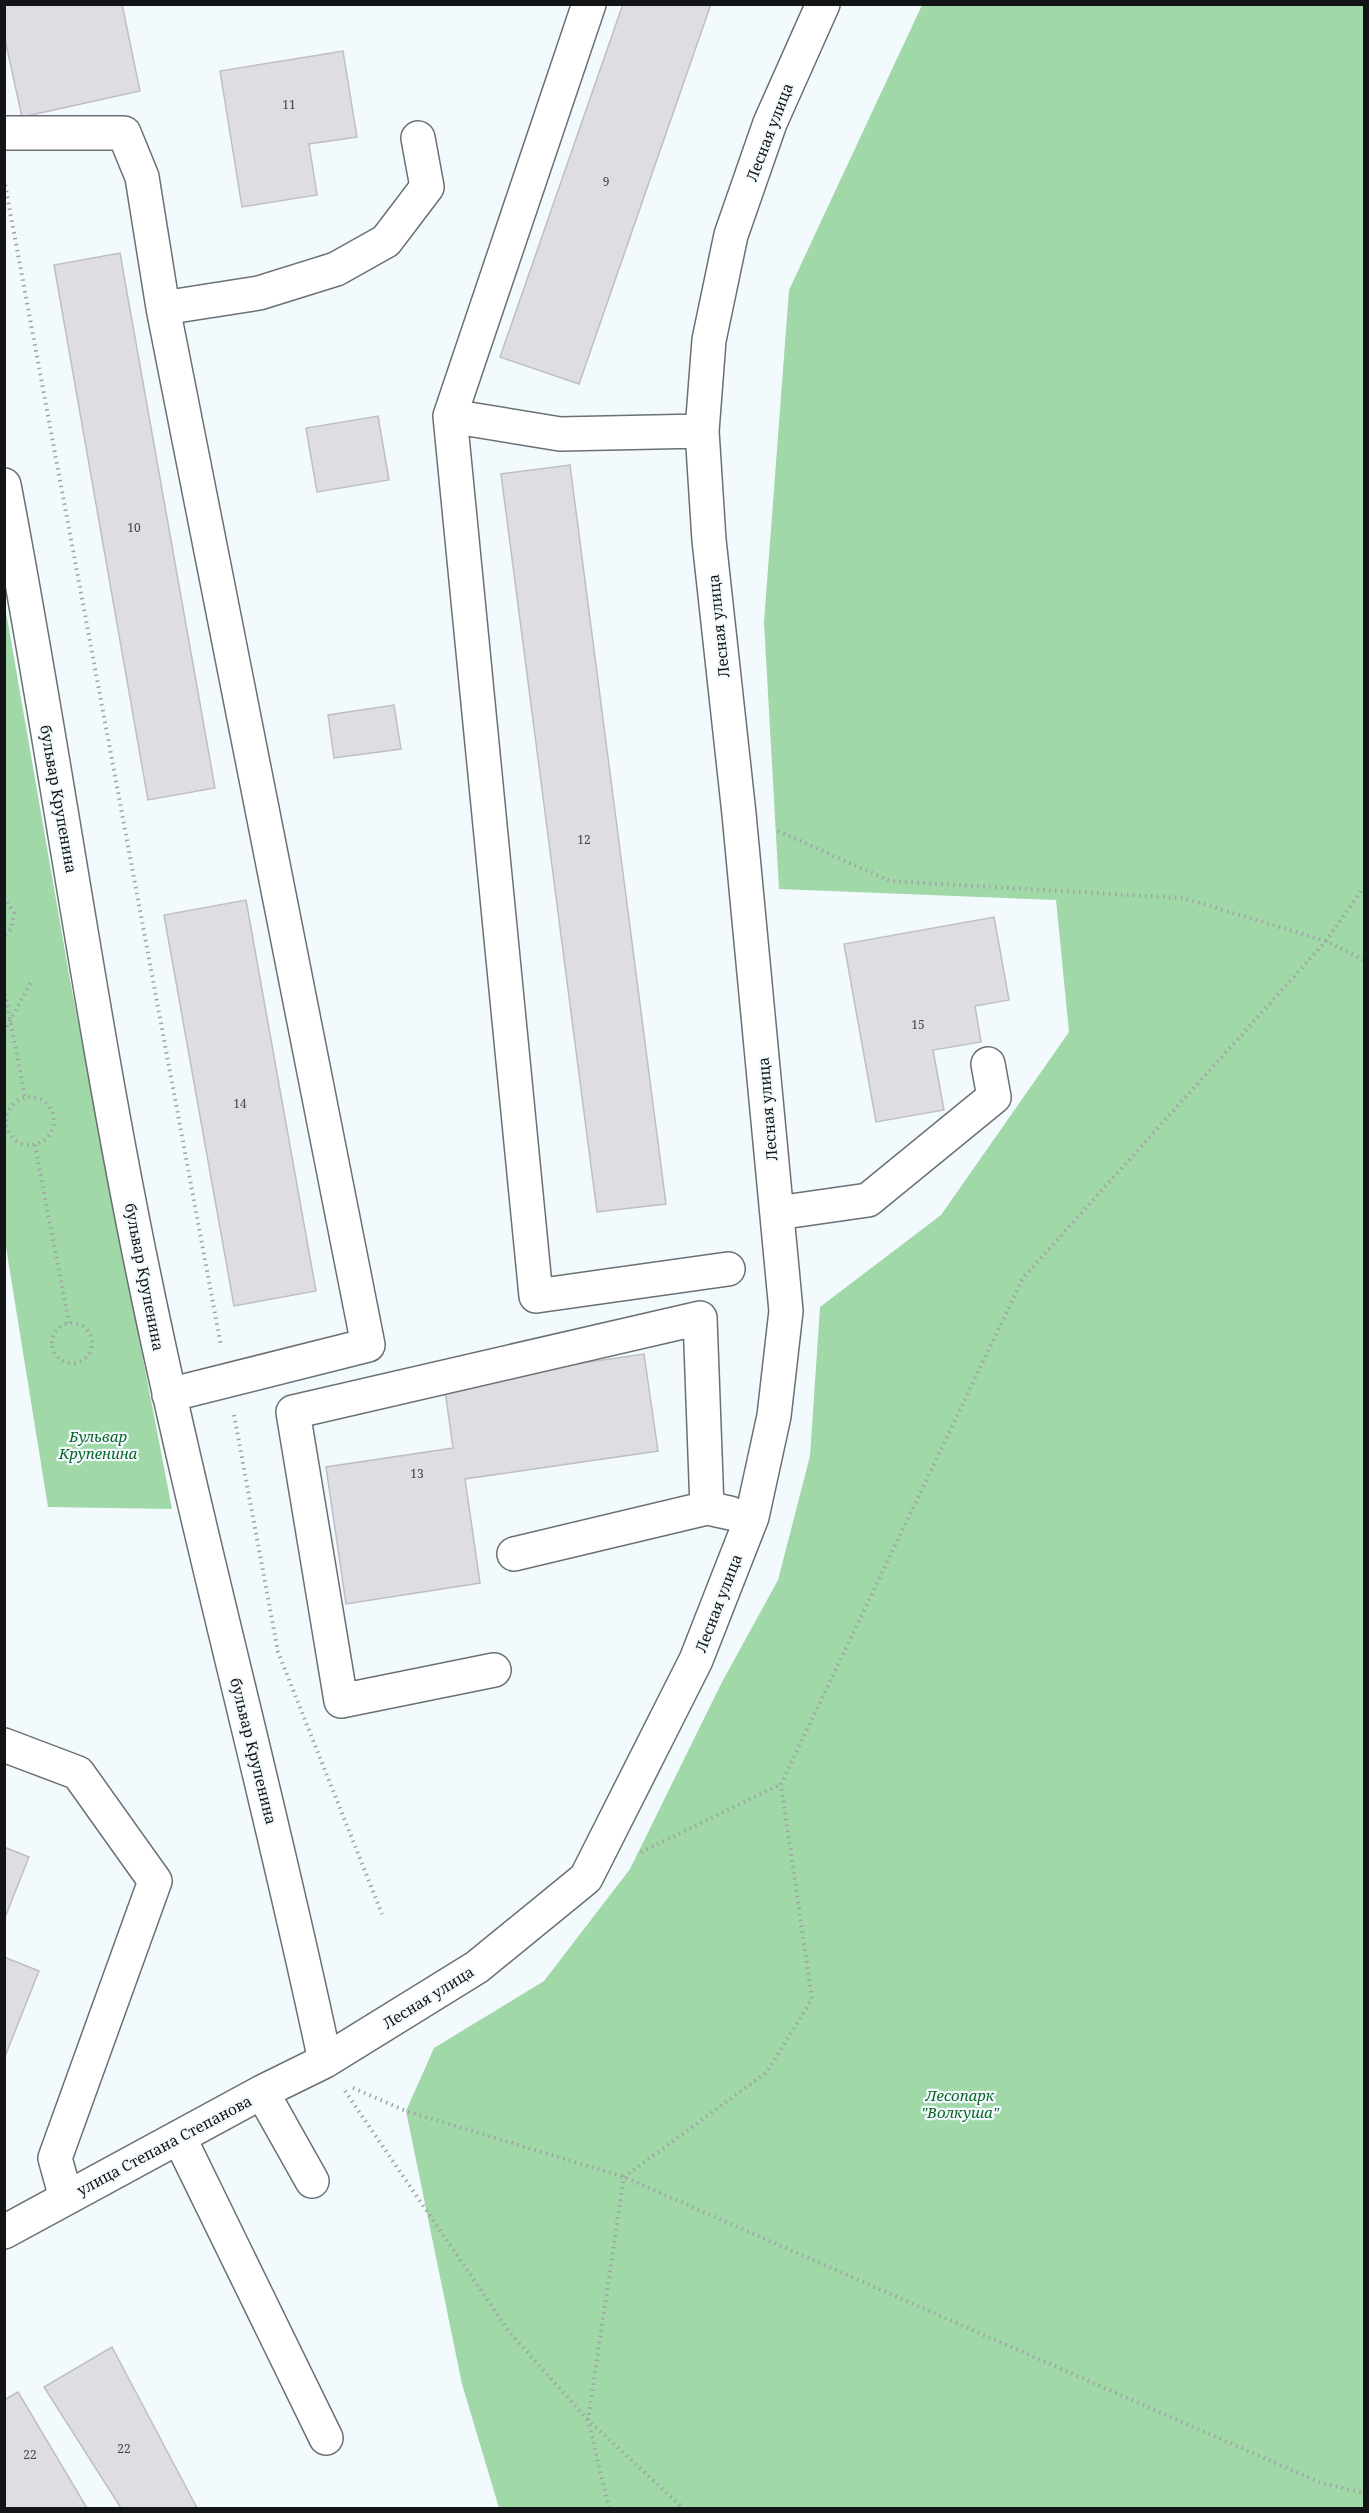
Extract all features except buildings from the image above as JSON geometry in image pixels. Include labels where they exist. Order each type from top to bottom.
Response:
[{"type":"street","points":[[589,4],[450,416],[537,1296],[728,1269]]},
{"type":"street","name":"Лесная улица","points":[[332,2072],[477,1967],[586,1878],[696,1660],[752,1517],[774,1416],[786,1311],[739,814],[709,540],[702,431],[709,340],[731,235],[770,123],[823,4]]},
{"type":"street","points":[[4,134],[124,134],[142,177],[162,308],[368,1345],[169,1395]]},
{"type":"street","points":[[162,308],[259,293],[336,269],[386,241],[427,187],[418,138]]},
{"type":"street","points":[[450,416],[560,434],[702,431]]},
{"type":"street","name":"бульвар Крупенина","points":[[4,485],[106,1081],[169,1395],[332,2072]]},
{"type":"street","points":[[777,1214],[868,1200],[994,1097],[988,1064]]},
{"type":"street","points":[[494,1670],[341,1701],[293,1412],[700,1318],[708,1508]]},
{"type":"street","points":[[514,1554],[708,1508],[752,1517]]},
{"type":"street","points":[[4,1745],[78,1773],[155,1881],[55,2158],[66,2198]]},
{"type":"street","name":"улица Степана Степанова","points":[[4,2232],[262,2092],[332,2072]]},
{"type":"street","points":[[262,2092],[312,2181]]},
{"type":"street","points":[[179,2137],[326,2438]]},
{"type":"path","points":[[4,179],[278,1652],[382,1914]]},
{"type":"path","points":[[739,814],[890,881],[1183,898],[1326,941],[1365,960]]},
{"type":"path","points":[[609,2508],[588,2420],[624,2177],[767,2072],[812,1999],[781,1784],[1023,1278],[1326,941],[1365,887]]},
{"type":"path","points":[[4,897],[14,913],[11,929],[4,936]]},
{"type":"path","points":[[4,1032],[11,1023],[32,980]]},
{"type":"path","points":[[4,988],[25,1096]]},
{"type":"path","points":[[25,1096],[41,1099],[47,1103],[54,1117],[54,1125],[47,1139],[35,1144],[24,1145],[16,1141],[6,1128],[7,1112],[11,1105],[25,1096]]},
{"type":"path","points":[[35,1144],[69,1323]]},
{"type":"path","points":[[69,1323],[82,1325],[87,1330],[92,1343],[87,1356],[69,1363],[57,1357],[52,1346],[54,1334],[58,1328],[69,1323]]},
{"type":"path","points":[[637,1854],[781,1784]]},
{"type":"path","points":[[332,2072],[510,2333],[588,2420],[683,2508]]},
{"type":"path","points":[[349,2087],[406,2111],[624,2177],[1322,2483],[1365,2493]]},
{"type":"green space","name":"Лесопарк \"Волкуша\"","points":[[922,5],[1364,5],[1364,2508],[499,2508],[462,2384],[406,2111],[434,2048],[544,1981],[630,1869],[722,1682],[778,1580],[810,1456],[820,1307],[941,1215],[1069,1032],[1056,900],[779,889],[764,622],[789,290]]},
{"type":"green space","name":"Бульвар Крупенина","points":[[5,606],[70,980],[172,1509],[48,1507],[5,1241]]}]
